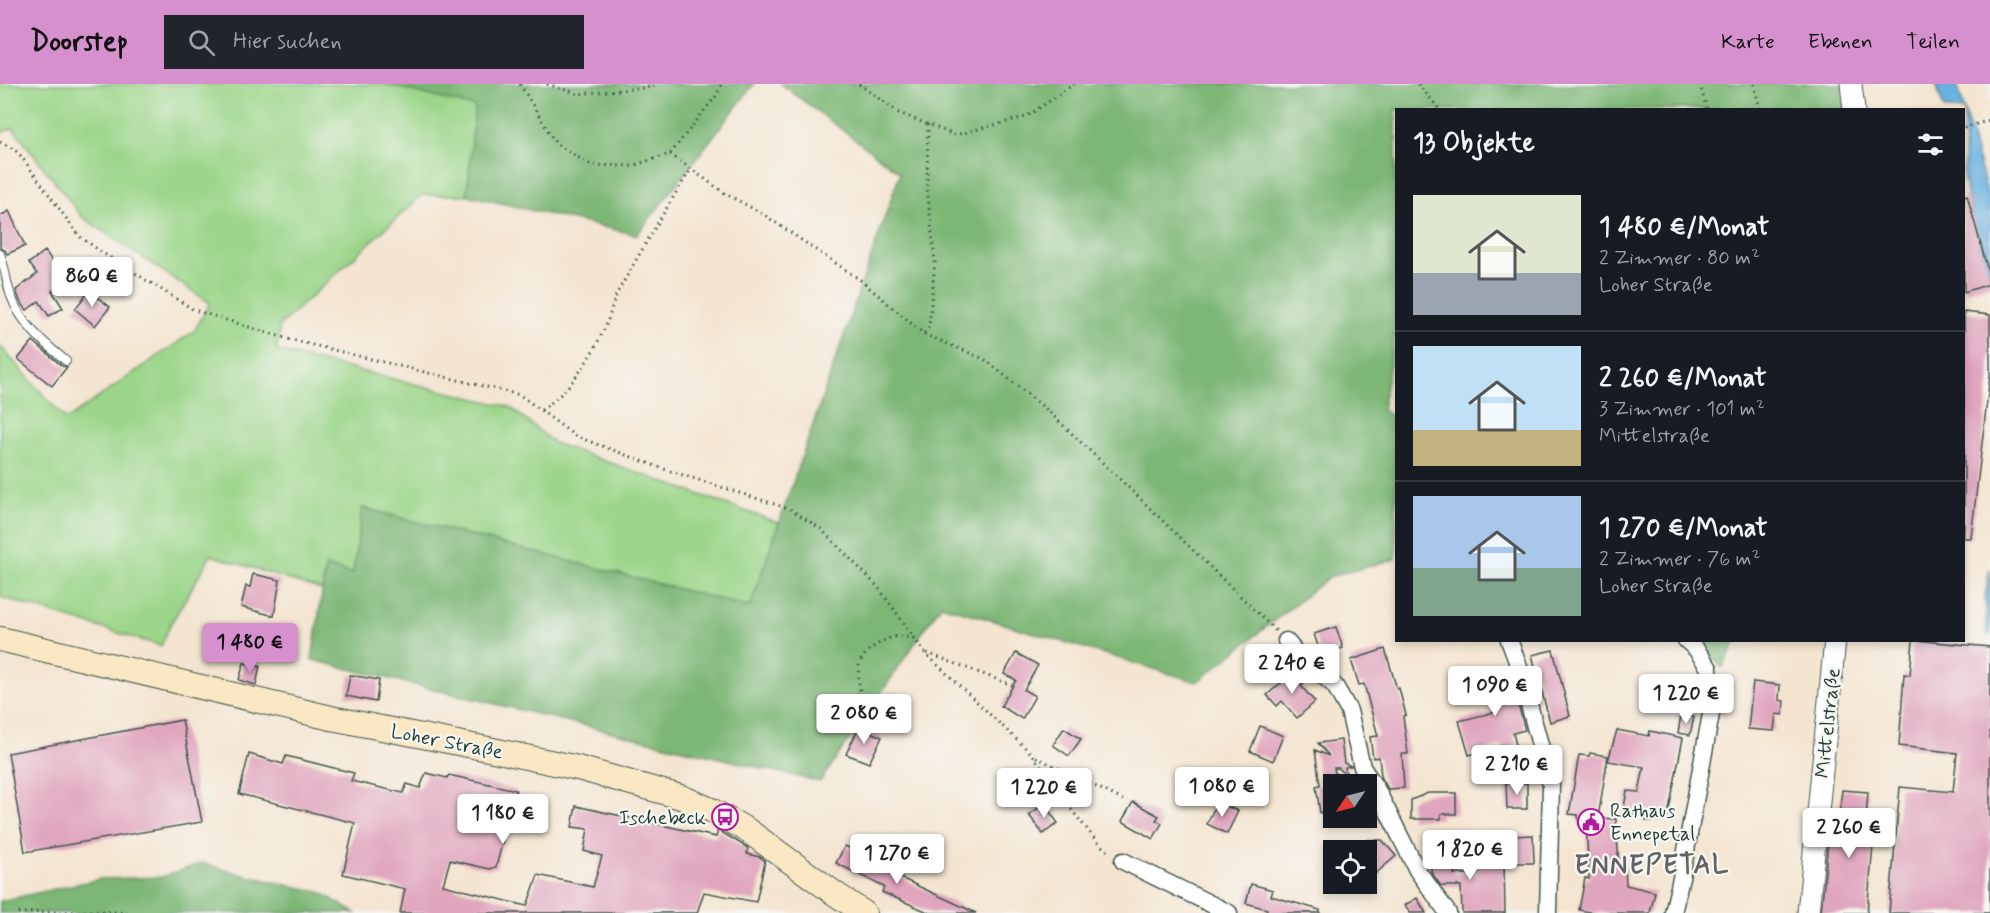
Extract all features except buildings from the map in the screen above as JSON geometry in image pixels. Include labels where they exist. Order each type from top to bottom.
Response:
[{"type":"main road","name":"Loher Straße","points":[[0,639],[330,718],[578,768],[681,797],[747,830],[864,913]]},
{"type":"street","points":[[1851,84],[1854,108]]},
{"type":"street","points":[[1286,641],[1304,662],[1316,669],[1335,686],[1349,711],[1362,767],[1377,790],[1417,870],[1448,913]]},
{"type":"street","points":[[1510,642],[1518,664],[1551,785],[1548,913]]},
{"type":"street","points":[[1673,913],[1711,714],[1709,668],[1688,642]]},
{"type":"street","name":"Mittelstraße","points":[[1808,913],[1835,642]]},
{"type":"street","points":[[1123,861],[1229,913]]},
{"type":"lane","points":[[0,254],[17,310],[43,342],[66,361]]},
{"type":"path","points":[[520,84],[556,144],[591,165],[631,166],[670,154],[716,96],[722,84]]},
{"type":"path","points":[[547,84],[579,94],[651,87],[658,84]]},
{"type":"path","points":[[859,84],[899,113],[955,135],[1026,117],[1074,84]]},
{"type":"path","points":[[1418,84],[1438,108]]},
{"type":"path","points":[[1700,84],[1706,108]]},
{"type":"path","points":[[1754,84],[1760,108]]},
{"type":"path","points":[[1965,128],[1990,120]]},
{"type":"path","points":[[924,334],[929,327],[935,262],[927,187],[928,124]]},
{"type":"path","points":[[0,142],[14,149],[21,156],[79,236],[194,310],[288,339],[520,395],[575,436],[661,468],[790,509],[821,529],[878,587],[925,653],[1033,755],[1062,798],[1099,844],[1123,861]]},
{"type":"path","points":[[670,154],[726,194],[763,214],[859,279],[924,334],[984,359],[1046,409],[1286,641]]},
{"type":"path","points":[[540,410],[552,403],[564,391],[589,360],[607,322],[618,290],[691,169]]},
{"type":"path","points":[[863,714],[859,666],[866,655],[891,637],[914,638]]},
{"type":"path","points":[[925,653],[1012,685]]},
{"type":"path","points":[[1033,755],[1123,800]]},
{"type":"path","points":[[18,913],[89,910],[132,913]]},
{"type":"green space","points":[[0,84],[384,84],[476,107],[467,195],[422,195],[280,325],[277,351],[510,407],[554,443],[779,523],[750,608],[363,508],[353,574],[326,566],[322,590],[211,555],[170,625],[161,646],[0,597],[0,346],[66,420],[194,331],[210,303],[82,217],[13,128],[0,133]]},
{"type":"green space","points":[[384,84],[754,84],[637,235],[467,195],[475,107]]},
{"type":"green space","points":[[781,84],[1841,84],[1845,108],[1395,108],[1395,336],[1382,409],[1395,419],[1395,559],[1329,577],[1197,682],[941,605],[820,782],[312,660],[326,566],[353,574],[362,508],[750,607],[900,173]]},
{"type":"green space","points":[[1700,642],[1735,642],[1722,668]]},
{"type":"green space","points":[[202,863],[247,876],[320,892],[355,913],[0,913],[0,901],[100,879],[162,877]]},
{"type":"water","points":[[1936,84],[1957,84],[1964,108],[1944,108]]},
{"type":"water","points":[[1965,113],[1990,202],[1990,278],[1965,186]]},
{"type":"water","points":[[1990,568],[1990,635],[1987,635],[1985,596]]},
{"type":"place","name":"Ischebeck","points":[[725,817]]},
{"type":"place","name":"Rathaus Ennepetal","points":[[1591,822]]},
{"type":"district","name":"ENNEPETAL","points":[[1652,864]]}]
